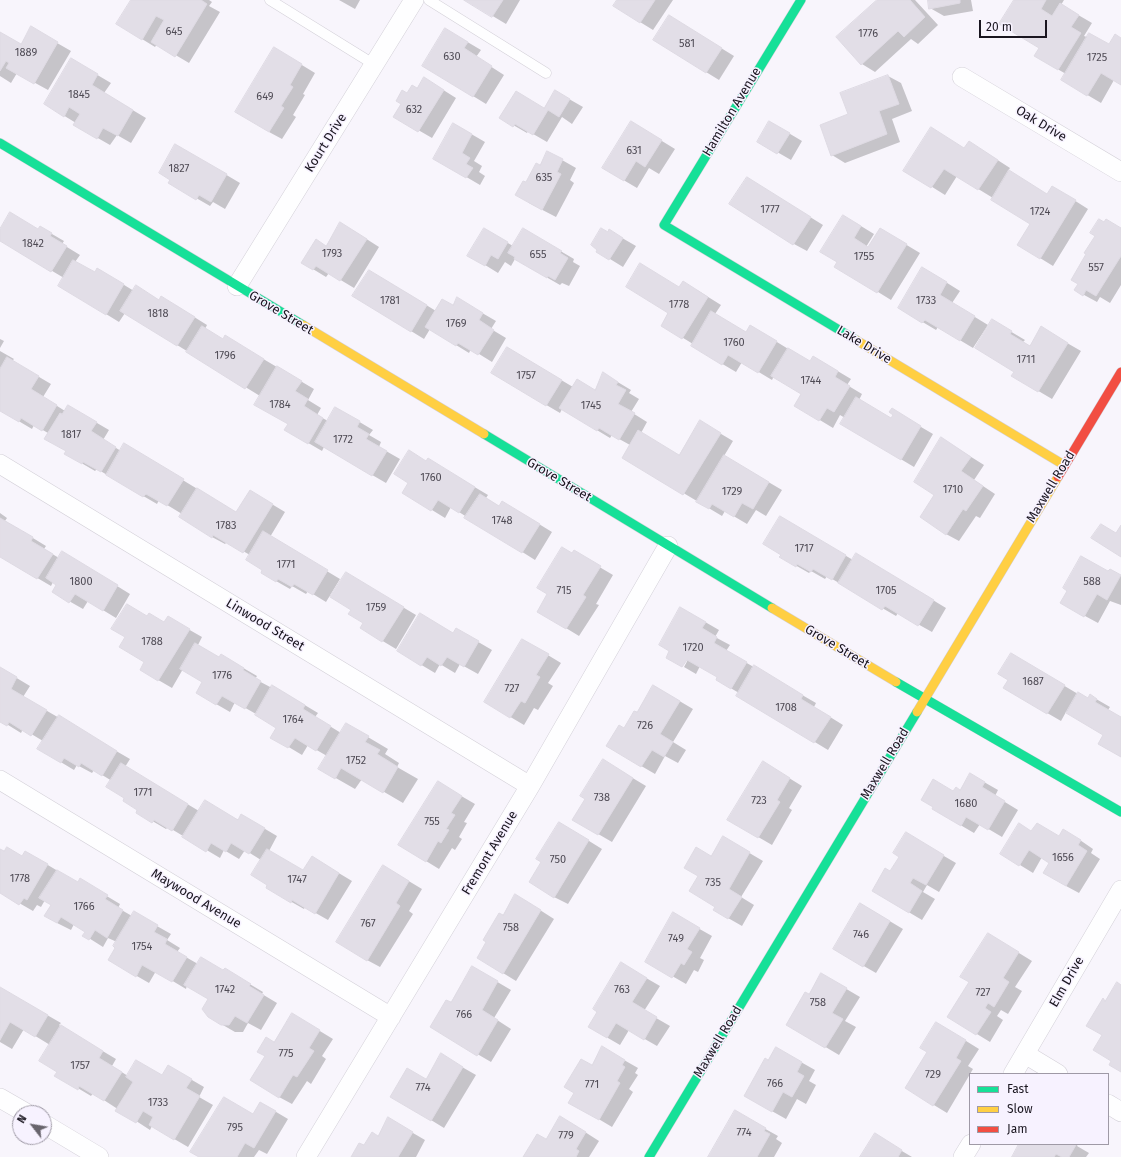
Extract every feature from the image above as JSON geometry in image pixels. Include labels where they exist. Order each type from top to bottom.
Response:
[{"type":"street","name":"Kourt Drive","points":[[237,286],[414,0]]},
{"type":"street","name":"Hamilton Avenue","points":[[664,225],[801,0]]},
{"type":"street","name":"Oak Drive","points":[[962,77],[1121,172]]},
{"type":"street","name":"Grove Street","points":[[0,143],[924,699],[1121,812]]},
{"type":"street","name":"Lake Drive","points":[[664,225],[1064,465]]},
{"type":"street","name":"Maxwell Road","points":[[649,1157],[1121,372]]},
{"type":"street","name":"Linwood Street","points":[[0,464],[530,786]]},
{"type":"street","name":"Fremont Avenue","points":[[306,1157],[530,786],[668,546]]},
{"type":"street","name":"Maywood Avenue","points":[[0,780],[391,1017]]},
{"type":"street","name":"Elm Drive","points":[[1014,1073],[1121,890]]},
{"type":"street","points":[[1025,1054],[1056,1073]]},
{"type":"street","points":[[0,1098],[12,1105]]},
{"type":"street","points":[[1109,1105],[1121,1112]]},
{"type":"street","points":[[52,1129],[99,1157]]},
{"type":"street","points":[[963,1157],[970,1145]]},
{"type":"lane","points":[[270,0],[375,64]]},
{"type":"lane","points":[[429,0],[546,72]]},
{"type":"building","points":[[131,0],[201,0],[207,4],[175,57],[151,42],[164,20],[156,16],[142,40],[116,24]]},
{"type":"building","points":[[464,0],[503,0],[492,17]]},
{"type":"building","points":[[617,0],[655,0],[640,23],[613,6]]},
{"type":"building","points":[[877,0],[910,0],[925,17],[904,37],[898,31],[861,65],[836,37]]},
{"type":"building","points":[[928,0],[960,0],[960,3],[929,9]]},
{"type":"building","points":[[1014,0],[1046,0],[1041,9],[1052,16],[1060,3],[1079,15],[1071,27],[1081,33],[1058,70],[1034,56],[1039,48],[999,24]]},
{"type":"building","points":[[669,15],[722,48],[706,73],[653,40]]},
{"type":"building","points":[[31,26],[58,42],[34,84],[6,68],[9,63],[6,61],[0,71],[0,32],[21,44]]},
{"type":"building","points":[[445,28],[468,42],[464,48],[492,66],[473,97],[422,66]]},
{"type":"building","points":[[1089,33],[1109,44],[1115,34],[1121,38],[1121,85],[1101,73],[1087,96],[1061,80]]},
{"type":"building","points":[[274,47],[302,64],[290,85],[293,87],[281,106],[284,108],[269,132],[235,112]]},
{"type":"building","points":[[71,58],[98,74],[92,85],[133,110],[118,136],[103,128],[97,139],[73,125],[80,114],[69,107],[64,117],[44,104]]},
{"type":"building","points":[[888,75],[899,104],[879,111],[887,134],[831,156],[820,125],[848,114],[840,93]]},
{"type":"building","points":[[424,77],[444,90],[418,132],[393,117],[401,104],[396,101],[402,90],[407,93],[412,85],[417,88]]},
{"type":"building","points":[[555,90],[570,99],[559,117],[548,110],[533,135],[515,124],[513,127],[499,118],[516,91],[544,108]]},
{"type":"building","points":[[631,121],[662,140],[645,167],[636,161],[624,181],[602,168]]},
{"type":"building","points":[[769,121],[790,133],[777,154],[757,142]]},
{"type":"building","points":[[453,123],[472,134],[462,153],[470,158],[466,164],[473,168],[466,178],[433,159]]},
{"type":"building","points":[[931,127],[964,148],[969,141],[998,160],[978,190],[944,169],[931,188],[903,171]]},
{"type":"building","points":[[175,144],[227,174],[211,202],[199,195],[196,200],[168,183],[170,180],[159,173]]},
{"type":"building","points":[[547,151],[563,159],[557,172],[561,174],[542,210],[515,195],[523,181],[526,182],[536,163],[540,165]]},
{"type":"building","points":[[1009,170],[1047,194],[1052,186],[1076,200],[1040,259],[1017,245],[1030,224],[991,200]]},
{"type":"building","points":[[747,177],[811,217],[793,245],[729,204]]},
{"type":"building","points":[[10,212],[38,229],[40,226],[52,233],[50,236],[67,246],[51,272],[0,241],[0,229]]},
{"type":"building","points":[[843,215],[861,226],[854,238],[868,247],[880,228],[907,244],[877,293],[834,267],[837,262],[820,252]]},
{"type":"building","points":[[1099,219],[1104,222],[1106,219],[1121,228],[1121,256],[1096,296],[1086,290],[1083,296],[1074,290],[1078,284],[1071,280],[1086,254],[1084,253],[1095,236],[1090,233]]},
{"type":"building","points":[[340,222],[367,239],[340,281],[316,266],[313,270],[301,263],[316,239],[326,246]]},
{"type":"building","points":[[484,228],[508,242],[498,259],[491,255],[485,266],[467,256]]},
{"type":"building","points":[[523,228],[562,251],[560,253],[568,258],[555,280],[548,276],[547,278],[514,259],[515,257],[508,253]]},
{"type":"building","points":[[601,228],[608,232],[609,229],[623,238],[609,260],[596,252],[597,250],[591,245]]},
{"type":"building","points":[[73,260],[95,272],[97,268],[124,284],[106,315],[58,286]]},
{"type":"building","points":[[640,263],[679,287],[683,281],[708,297],[682,339],[661,326],[668,313],[626,287]]},
{"type":"building","points":[[922,267],[947,282],[940,295],[975,316],[960,341],[925,320],[922,323],[898,308]]},
{"type":"building","points":[[369,270],[427,305],[411,332],[352,296]]},
{"type":"building","points":[[136,285],[159,300],[161,296],[195,317],[177,346],[120,311]]},
{"type":"building","points":[[457,297],[483,313],[479,320],[494,330],[478,355],[458,343],[456,346],[425,327],[442,299],[453,305]]},
{"type":"building","points":[[711,311],[746,332],[750,325],[777,341],[758,373],[728,355],[722,365],[691,346]]},
{"type":"building","points":[[992,319],[1012,331],[1010,334],[1030,346],[1041,326],[1068,343],[1038,392],[1011,376],[1014,372],[975,348]]},
{"type":"building","points":[[202,326],[223,339],[225,335],[264,359],[245,389],[186,352]]},
{"type":"building","points":[[507,347],[562,380],[546,406],[491,373]]},
{"type":"building","points":[[788,348],[810,361],[813,356],[838,371],[835,377],[850,386],[834,412],[827,408],[819,421],[794,406],[801,394],[771,376]]},
{"type":"building","points":[[7,357],[39,376],[31,389],[57,405],[42,431],[21,418],[19,422],[0,411],[0,369]]},
{"type":"building","points":[[277,366],[302,381],[295,391],[308,399],[304,406],[323,418],[308,444],[284,430],[288,424],[254,405]]},
{"type":"building","points":[[603,372],[618,382],[616,385],[626,390],[618,404],[635,413],[619,440],[599,428],[597,431],[559,408],[577,379],[595,390]]},
{"type":"building","points":[[856,397],[891,418],[893,415],[889,412],[892,408],[921,426],[901,460],[840,424]]},
{"type":"building","points":[[68,405],[97,422],[91,431],[116,447],[101,472],[64,454],[66,451],[44,439],[60,413],[62,414]]},
{"type":"building","points":[[335,407],[360,421],[357,427],[369,434],[366,439],[387,451],[372,476],[315,442]]},
{"type":"building","points":[[700,420],[721,433],[683,495],[622,458],[638,430],[679,455]]},
{"type":"building","points":[[941,437],[971,457],[961,471],[983,486],[966,511],[963,509],[946,535],[920,517],[934,495],[914,482]]},
{"type":"building","points":[[124,443],[184,479],[167,506],[146,494],[143,497],[106,475]]},
{"type":"building","points":[[409,450],[426,461],[428,458],[475,487],[459,513],[438,500],[431,511],[402,493],[408,483],[394,474]]},
{"type":"building","points":[[724,455],[769,482],[753,509],[742,503],[734,517],[712,504],[709,509],[696,502]]},
{"type":"building","points":[[197,488],[236,512],[250,490],[273,504],[243,553],[213,535],[212,538],[179,517]]},
{"type":"building","points":[[480,494],[499,506],[502,501],[540,524],[522,553],[464,518]]},
{"type":"building","points":[[780,516],[846,555],[832,580],[813,569],[811,572],[797,564],[796,567],[779,557],[781,555],[763,544]]},
{"type":"building","points":[[0,518],[33,537],[31,541],[53,554],[37,579],[0,557]]},
{"type":"building","points":[[1101,524],[1116,533],[1121,525],[1121,557],[1091,538]]},
{"type":"building","points":[[263,531],[328,570],[313,595],[294,584],[292,587],[278,579],[276,582],[261,573],[262,570],[246,560]]},
{"type":"building","points":[[562,547],[572,553],[574,550],[601,566],[583,595],[586,597],[566,629],[537,612],[547,594],[537,588]]},
{"type":"building","points":[[62,551],[118,585],[103,611],[75,594],[69,603],[52,592],[56,585],[46,578]]},
{"type":"building","points":[[856,553],[934,600],[918,626],[885,606],[882,610],[838,583]]},
{"type":"building","points":[[1081,556],[1108,571],[1110,569],[1121,575],[1107,600],[1097,594],[1084,617],[1060,603],[1067,591],[1063,588]]},
{"type":"building","points":[[346,572],[404,607],[382,642],[360,628],[363,623],[348,614],[351,610],[330,597]]},
{"type":"building","points":[[127,604],[147,616],[149,613],[164,622],[168,616],[190,629],[158,681],[140,670],[144,662],[119,647],[125,637],[111,629]]},
{"type":"building","points":[[680,607],[706,622],[702,628],[717,637],[714,643],[747,662],[731,689],[716,680],[717,677],[687,660],[682,667],[666,658],[669,651],[659,645]]},
{"type":"building","points":[[420,613],[453,633],[456,628],[479,641],[464,667],[447,657],[441,666],[427,657],[421,666],[397,651]]},
{"type":"building","points":[[522,639],[549,654],[536,675],[540,677],[525,703],[521,701],[510,718],[484,702]]},
{"type":"building","points":[[195,643],[219,657],[221,654],[244,668],[243,670],[261,681],[245,709],[222,696],[216,705],[196,693],[202,682],[180,669]]},
{"type":"building","points":[[1011,653],[1065,685],[1047,714],[1003,688],[1008,680],[998,674]]},
{"type":"building","points":[[754,665],[803,695],[801,699],[831,717],[814,743],[736,696]]},
{"type":"building","points":[[0,667],[17,677],[11,689],[47,710],[31,736],[9,722],[7,726],[0,722]]},
{"type":"building","points":[[272,685],[305,705],[303,709],[331,726],[316,751],[295,738],[288,748],[270,738],[276,728],[255,715]]},
{"type":"building","points":[[653,685],[680,701],[660,734],[673,742],[664,757],[652,750],[641,767],[606,746],[619,725],[624,728],[634,711],[637,712]]},
{"type":"building","points":[[1078,692],[1088,698],[1090,694],[1097,699],[1095,702],[1121,717],[1121,757],[1098,744],[1103,735],[1066,713]]},
{"type":"building","points":[[59,715],[117,751],[102,776],[81,763],[79,767],[64,758],[61,763],[37,749]]},
{"type":"building","points":[[346,723],[369,736],[365,742],[380,750],[377,754],[398,767],[383,793],[341,768],[335,779],[318,769]]},
{"type":"building","points":[[603,759],[633,778],[598,835],[572,820],[585,799],[580,796]]},
{"type":"building","points":[[763,761],[790,778],[777,800],[780,802],[758,838],[727,820]]},
{"type":"building","points":[[121,763],[188,804],[172,831],[154,820],[152,823],[136,813],[137,810],[123,801],[124,798],[106,787]]},
{"type":"building","points":[[970,773],[985,782],[982,787],[1005,801],[988,830],[966,817],[961,826],[932,809],[933,807],[921,800],[933,779],[953,791],[956,787],[960,790]]},
{"type":"building","points":[[438,781],[462,796],[451,813],[455,815],[446,829],[449,830],[441,843],[438,841],[426,862],[398,845]]},
{"type":"building","points":[[205,800],[238,820],[241,814],[265,828],[249,854],[231,843],[226,852],[211,843],[206,852],[182,837]]},
{"type":"building","points":[[559,822],[589,840],[554,898],[529,882],[541,862],[536,859]]},
{"type":"building","points":[[1019,823],[1031,831],[1037,823],[1059,836],[1063,829],[1081,840],[1078,845],[1087,851],[1066,886],[1043,873],[1049,863],[1029,850],[1019,866],[1000,854]]},
{"type":"building","points":[[906,832],[944,855],[926,885],[913,878],[910,883],[922,891],[909,913],[872,891],[885,868],[890,871],[899,857],[893,853]]},
{"type":"building","points":[[723,836],[750,852],[729,889],[742,897],[728,919],[713,910],[715,907],[689,891],[698,876],[684,868],[696,847],[711,856]]},
{"type":"building","points":[[7,847],[22,856],[25,851],[48,864],[27,900],[24,898],[19,905],[0,893],[0,849],[4,851]]},
{"type":"building","points":[[267,849],[303,870],[312,856],[339,873],[315,914],[292,900],[291,903],[266,888],[267,885],[251,875]]},
{"type":"building","points":[[383,865],[409,881],[396,903],[400,906],[367,961],[336,942]]},
{"type":"building","points":[[57,870],[78,882],[80,878],[108,895],[105,899],[123,910],[107,938],[95,930],[89,940],[82,936],[85,932],[61,917],[57,923],[44,916],[51,905],[39,898]]},
{"type":"building","points":[[515,894],[541,910],[503,974],[477,958],[486,942],[483,940],[499,913],[503,915]]},
{"type":"building","points":[[860,903],[890,921],[863,967],[833,949]]},
{"type":"building","points":[[134,911],[158,925],[154,932],[167,939],[165,944],[187,957],[172,982],[142,965],[136,977],[108,960],[115,948],[113,946]]},
{"type":"building","points":[[673,912],[700,928],[687,949],[692,952],[684,965],[681,963],[672,978],[645,962]]},
{"type":"building","points":[[988,933],[1019,952],[1003,978],[1009,982],[994,1007],[988,1003],[985,1008],[991,1012],[976,1035],[947,1017],[969,982],[960,977]]},
{"type":"building","points":[[201,957],[223,970],[225,968],[251,984],[249,986],[264,995],[247,1023],[235,1016],[229,1025],[221,1025],[208,1017],[202,1009],[208,999],[184,985]]},
{"type":"building","points":[[621,962],[647,978],[632,1002],[657,1017],[644,1040],[616,1023],[607,1038],[588,1027],[597,1012],[593,1009]]},
{"type":"building","points":[[472,966],[498,981],[482,1010],[498,1020],[477,1056],[430,1027],[446,1000],[451,1002]]},
{"type":"building","points":[[821,973],[847,988],[832,1013],[843,1019],[825,1048],[786,1025],[805,992],[809,994]]},
{"type":"building","points":[[1117,982],[1121,985],[1121,1072],[1109,1065],[1111,1061],[1093,1050],[1102,1035],[1086,1026],[1103,998],[1105,1001]]},
{"type":"building","points":[[0,987],[48,1015],[35,1037],[10,1022],[0,1040]]},
{"type":"building","points":[[292,1013],[320,1030],[309,1048],[314,1051],[297,1077],[293,1075],[279,1098],[250,1080],[265,1056],[257,1052],[266,1037],[274,1042]]},
{"type":"building","points":[[936,1022],[966,1040],[956,1058],[961,1061],[933,1106],[905,1088],[927,1052],[920,1048]]},
{"type":"building","points":[[61,1025],[103,1051],[99,1058],[122,1072],[104,1101],[79,1086],[78,1090],[54,1076],[57,1072],[39,1061]]},
{"type":"building","points":[[602,1046],[625,1060],[622,1065],[625,1067],[617,1081],[620,1083],[599,1120],[568,1103],[574,1093],[564,1087],[581,1059],[592,1065]]},
{"type":"building","points":[[776,1047],[802,1062],[797,1072],[804,1076],[792,1097],[783,1092],[772,1112],[744,1096],[765,1058],[768,1060]]},
{"type":"building","points":[[441,1053],[463,1067],[431,1121],[390,1097],[407,1068],[426,1079]]},
{"type":"building","points":[[136,1060],[162,1075],[168,1065],[192,1079],[186,1088],[200,1096],[174,1140],[149,1125],[153,1117],[143,1111],[136,1123],[115,1111],[133,1082],[126,1077]]},
{"type":"building","points":[[224,1097],[253,1114],[260,1102],[276,1111],[254,1148],[245,1143],[237,1157],[199,1157],[190,1152]]},
{"type":"building","points":[[735,1110],[766,1128],[764,1131],[770,1134],[757,1157],[708,1157]]},
{"type":"building","points":[[560,1116],[586,1132],[576,1149],[579,1151],[576,1157],[523,1157],[537,1134],[546,1139]]},
{"type":"building","points":[[388,1117],[413,1132],[398,1157],[351,1157],[359,1143],[364,1145],[372,1132],[378,1136]]},
{"type":"building","points":[[875,1133],[902,1150],[898,1157],[860,1157]]},
{"type":"building","points":[[1018,1145],[1076,1145],[1069,1157],[1062,1157],[1056,1154],[1054,1157],[1012,1157]]},
{"type":"traffic: fast","points":[[801,0],[664,225],[856,340]]},
{"type":"traffic: fast","points":[[0,143],[303,325]]},
{"type":"traffic: fast","points":[[484,434],[772,608]]},
{"type":"traffic: fast","points":[[896,682],[1121,812]]},
{"type":"traffic: fast","points":[[649,1157],[917,712]]},
{"type":"traffic: slow","points":[[303,325],[484,434]]},
{"type":"traffic: slow","points":[[856,340],[1064,465]]},
{"type":"traffic: slow","points":[[917,712],[1058,477]]},
{"type":"traffic: slow","points":[[772,608],[896,682]]},
{"type":"traffic: jam","points":[[1058,477],[1121,372]]}]
